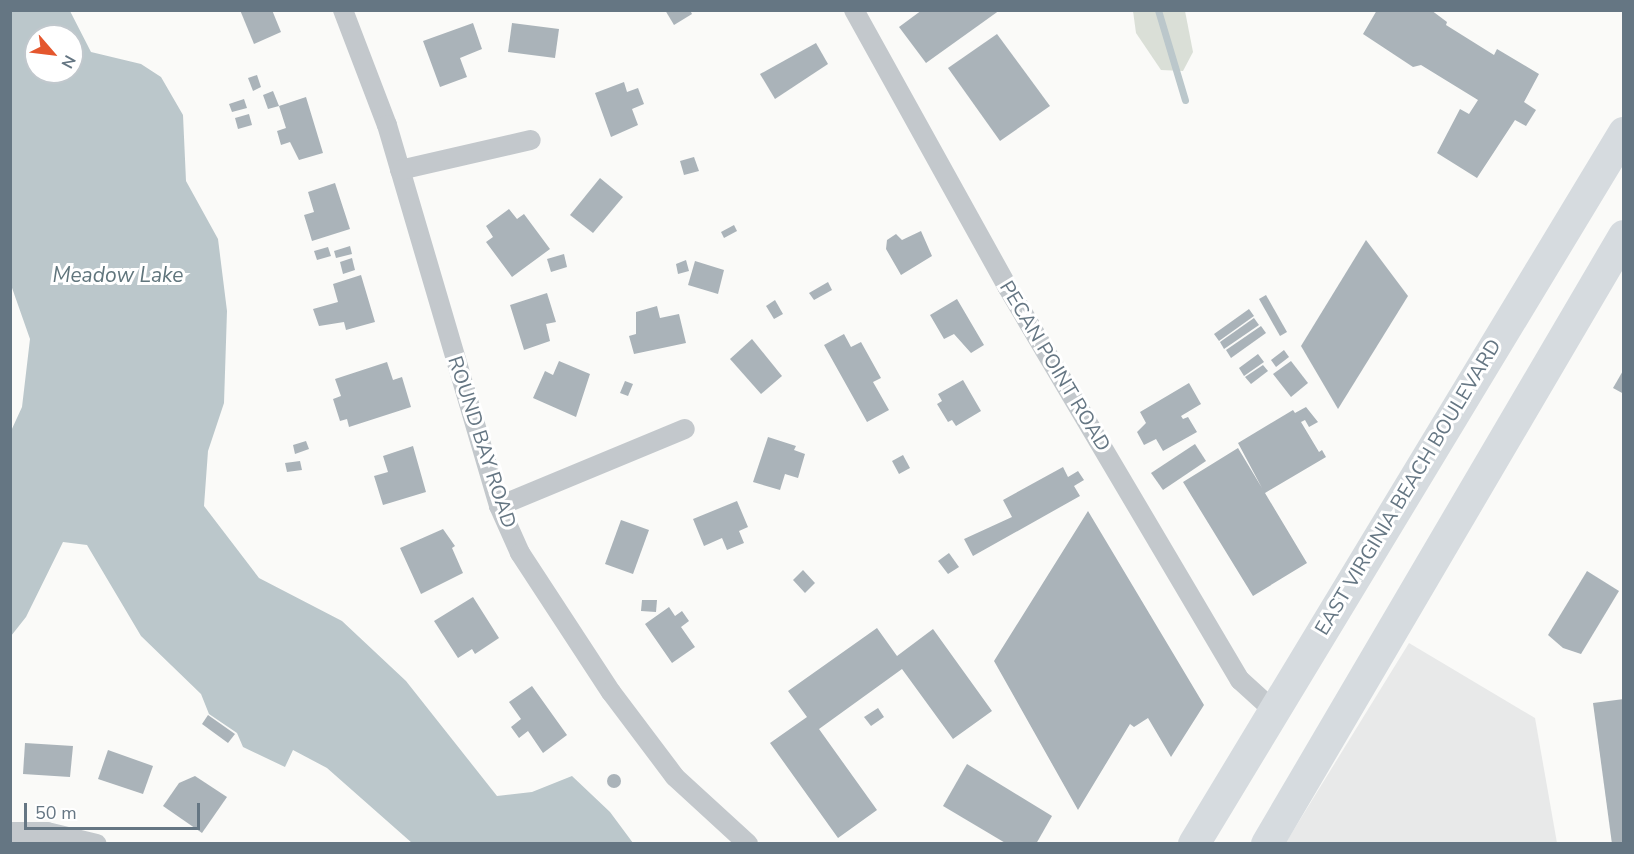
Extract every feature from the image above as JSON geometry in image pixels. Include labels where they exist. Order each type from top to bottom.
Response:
[{"type":"main road","name":"EAST VIRGINIA BEACH BOULEVARD","points":[[1194,843],[1623,133]]},
{"type":"main road","points":[[1267,843],[1623,236]]},
{"type":"street","name":"ROUND BAY ROAD","points":[[343,10],[400,170],[499,506],[545,596],[611,692],[675,777],[748,843]]},
{"type":"street","name":"PECAN POINT ROAD","points":[[854,10],[1008,288],[1240,680],[1274,710]]},
{"type":"street","points":[[400,170],[531,140]]},
{"type":"street","points":[[499,506],[686,429]]},
{"type":"street","points":[[10,832],[47,832],[97,843]]},
{"type":"shaded area","points":[[1133,11],[1185,11],[1193,52],[1183,71],[1161,70],[1136,33]]},
{"type":"shaded area","points":[[1409,643],[1535,718],[1557,843],[1285,844]]},
{"type":"water","name":"Meadow Lake","points":[[11,10],[70,11],[77,24],[24,24],[24,84],[84,84],[84,38],[91,52],[141,64],[161,77],[183,115],[186,181],[218,239],[227,311],[224,403],[208,451],[204,506],[259,578],[342,621],[406,681],[497,796],[532,792],[572,776],[610,812],[633,843],[412,843],[327,768],[293,750],[285,767],[243,747],[237,733],[209,714],[201,694],[141,636],[87,545],[63,542],[26,617],[11,636],[11,431],[22,407],[30,339],[11,285]]},
{"type":"building","points":[[240,10],[272,10],[281,32],[254,44]]},
{"type":"building","points":[[665,10],[690,10],[692,14],[674,25]]},
{"type":"building","points":[[922,10],[1000,10],[926,63],[899,27]]},
{"type":"building","points":[[1377,10],[1431,10],[1447,22],[1446,25],[1494,55],[1497,49],[1539,74],[1524,102],[1536,110],[1526,126],[1515,120],[1477,178],[1437,153],[1460,109],[1469,114],[1478,100],[1421,65],[1413,67],[1363,34]]},
{"type":"building","points":[[473,23],[482,49],[460,58],[467,77],[440,87],[423,41]]},
{"type":"building","points":[[512,23],[559,29],[555,58],[508,52]]},
{"type":"building","points":[[997,34],[1050,106],[1000,141],[948,68]]},
{"type":"building","points":[[816,43],[828,64],[775,99],[760,74]]},
{"type":"building","points":[[257,75],[261,87],[253,91],[248,78]]},
{"type":"building","points":[[624,82],[627,92],[638,88],[644,104],[632,109],[638,125],[611,137],[595,93]]},
{"type":"building","points":[[273,91],[279,106],[268,109],[263,95]]},
{"type":"building","points":[[306,97],[323,153],[299,160],[290,142],[281,145],[277,131],[286,128],[279,106]]},
{"type":"building","points":[[244,99],[247,108],[232,112],[229,104]]},
{"type":"building","points":[[249,114],[252,125],[238,129],[235,118]]},
{"type":"building","points":[[694,157],[699,171],[684,175],[680,161]]},
{"type":"building","points":[[600,178],[623,197],[593,233],[570,215]]},
{"type":"building","points":[[335,183],[350,229],[312,241],[304,215],[314,212],[308,192]]},
{"type":"building","points":[[509,209],[517,219],[524,214],[550,249],[512,277],[486,242],[493,237],[486,226]]},
{"type":"building","points":[[734,225],[737,231],[724,238],[721,232]]},
{"type":"building","points":[[921,231],[932,256],[901,275],[886,249],[887,240],[896,234],[902,240]]},
{"type":"building","points":[[1366,240],[1408,296],[1338,409],[1301,346]]},
{"type":"building","points":[[350,246],[352,254],[336,258],[334,251]]},
{"type":"building","points":[[328,247],[331,256],[317,260],[314,251]]},
{"type":"building","points":[[564,254],[567,267],[551,272],[547,259]]},
{"type":"building","points":[[352,258],[355,270],[343,274],[340,262]]},
{"type":"building","points":[[686,260],[689,271],[678,274],[676,264]]},
{"type":"building","points":[[695,261],[724,270],[718,294],[688,285]]},
{"type":"building","points":[[361,275],[375,322],[346,330],[344,322],[319,326],[313,309],[338,302],[333,284]]},
{"type":"building","points":[[828,282],[832,290],[814,300],[809,293]]},
{"type":"building","points":[[547,293],[556,322],[546,324],[550,341],[524,350],[510,305]]},
{"type":"building","points":[[1266,295],[1287,332],[1280,336],[1259,299]]},
{"type":"building","points":[[957,299],[984,345],[971,353],[954,334],[944,339],[930,315]]},
{"type":"building","points":[[775,300],[783,314],[774,319],[766,306]]},
{"type":"building","points":[[657,306],[660,318],[679,314],[686,343],[634,354],[629,336],[636,334],[636,312]]},
{"type":"building","points":[[1249,309],[1254,316],[1219,341],[1214,334]]},
{"type":"building","points":[[1254,318],[1259,325],[1224,349],[1220,342]]},
{"type":"building","points":[[1261,326],[1266,333],[1231,358],[1226,350]]},
{"type":"building","points":[[844,334],[851,347],[861,342],[881,378],[873,382],[889,410],[867,422],[824,345]]},
{"type":"building","points":[[752,339],[782,376],[761,394],[730,359]]},
{"type":"building","points":[[1284,350],[1289,357],[1276,367],[1271,360]]},
{"type":"building","points":[[1258,354],[1264,362],[1244,376],[1239,368]]},
{"type":"building","points":[[559,361],[590,374],[576,417],[533,398],[545,371],[553,375]]},
{"type":"building","points":[[1291,361],[1308,383],[1291,397],[1273,374]]},
{"type":"building","points":[[387,362],[393,380],[402,377],[411,407],[349,427],[347,419],[340,421],[333,399],[341,396],[335,379]]},
{"type":"building","points":[[1263,365],[1268,371],[1251,384],[1245,377]]},
{"type":"building","points":[[1624,369],[1624,394],[1613,388]]},
{"type":"building","points":[[963,380],[981,411],[956,426],[952,420],[948,422],[937,404],[942,401],[938,394]]},
{"type":"building","points":[[625,381],[633,384],[628,396],[620,393]]},
{"type":"building","points":[[1189,383],[1201,404],[1181,416],[1183,419],[1188,417],[1197,432],[1163,451],[1156,439],[1144,445],[1137,432],[1146,423],[1140,412]]},
{"type":"building","points":[[1306,407],[1318,422],[1309,427],[1305,420],[1301,422],[1319,452],[1322,450],[1326,457],[1265,493],[1307,563],[1253,596],[1183,482],[1238,448],[1262,488],[1238,443],[1293,410],[1295,413]]},
{"type":"building","points":[[768,437],[796,446],[794,450],[805,454],[798,478],[785,474],[780,490],[753,482]]},
{"type":"building","points":[[306,441],[309,449],[295,454],[293,445]]},
{"type":"building","points":[[1195,444],[1206,461],[1163,490],[1151,473]]},
{"type":"building","points":[[413,446],[426,492],[383,505],[374,476],[388,472],[383,456]]},
{"type":"building","points":[[903,455],[910,468],[899,474],[892,461]]},
{"type":"building","points":[[300,461],[302,470],[287,472],[285,463]]},
{"type":"building","points":[[1063,467],[1068,477],[1078,471],[1084,480],[1074,486],[1080,496],[973,556],[964,539],[1012,517],[1003,500]]},
{"type":"building","points":[[737,501],[748,527],[739,531],[744,543],[727,550],[722,538],[704,546],[693,519]]},
{"type":"building","points":[[1088,511],[1204,705],[1171,757],[1148,718],[1134,727],[1130,724],[1078,810],[994,661]]},
{"type":"building","points":[[621,520],[649,530],[633,574],[605,564]]},
{"type":"building","points":[[443,529],[455,546],[452,548],[463,573],[421,594],[400,548]]},
{"type":"building","points":[[949,553],[959,567],[948,574],[938,561]]},
{"type":"building","points":[[803,570],[815,583],[805,593],[793,580]]},
{"type":"building","points":[[1587,571],[1619,591],[1581,654],[1563,648],[1548,635]]},
{"type":"building","points":[[473,597],[499,638],[475,654],[472,649],[458,658],[434,621]]},
{"type":"building","points":[[642,600],[657,600],[656,612],[641,611]]},
{"type":"building","points":[[669,607],[675,616],[682,611],[689,621],[681,627],[695,647],[672,663],[645,624]]},
{"type":"building","points":[[877,628],[897,656],[933,629],[992,711],[953,739],[902,669],[819,729],[877,810],[838,838],[770,743],[807,717],[788,691]]},
{"type":"building","points":[[532,686],[567,735],[543,753],[528,731],[519,738],[511,727],[521,719],[509,702]]},
{"type":"building","points":[[1624,699],[1624,844],[1612,844],[1593,703]]},
{"type":"building","points":[[878,708],[884,717],[871,726],[864,717]]},
{"type":"building","points":[[208,715],[235,734],[228,743],[202,724]]},
{"type":"building","points":[[25,743],[73,746],[70,777],[23,774]]},
{"type":"building","points":[[108,750],[153,766],[143,794],[98,779]]},
{"type":"building","points":[[967,764],[1052,816],[1036,844],[1007,844],[943,806]]},
{"type":"building","points":[[614,774],[619,776],[621,781],[619,786],[614,788],[609,786],[607,781],[609,776]]},
{"type":"building","points":[[195,776],[227,797],[202,833],[163,806],[179,783]]},
{"type":"waterway","points":[[1158,10],[1185,100]]}]
